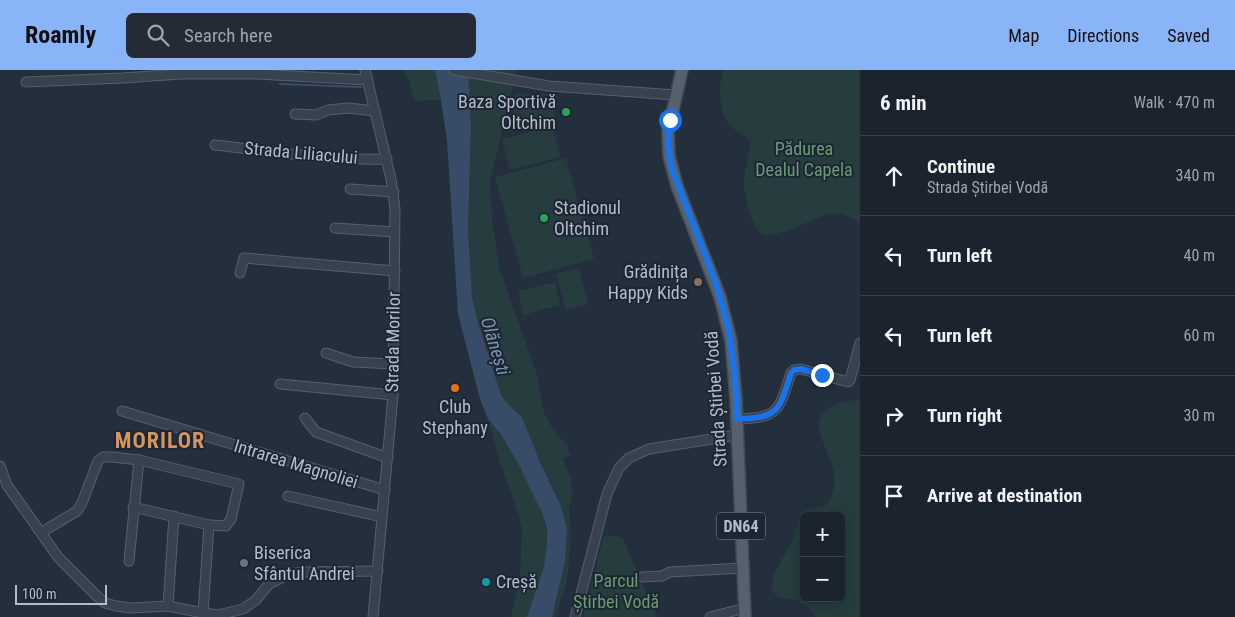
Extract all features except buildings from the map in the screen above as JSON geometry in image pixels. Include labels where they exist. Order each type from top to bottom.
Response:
[{"type":"main road","name":"Strada Știrbei Vodă","points":[[682,70],[668,132],[668,144],[671,167],[716,284],[726,316],[735,377],[745,613]]},
{"type":"street","name":"Strada Morilor","points":[[365,70],[394,192],[394,364],[388,458],[373,617]]},
{"type":"street","points":[[454,70],[549,86],[676,95]]},
{"type":"street","points":[[26,82],[181,74],[257,74],[368,80]]},
{"type":"street","points":[[295,114],[316,114],[328,110],[348,108],[375,111]]},
{"type":"street","name":"Strada Liliacului","points":[[215,145],[358,159],[387,159]]},
{"type":"street","points":[[350,189],[394,192]]},
{"type":"street","points":[[335,228],[394,232]]},
{"type":"street","points":[[240,272],[244,258],[395,271]]},
{"type":"street","points":[[737,419],[756,418],[772,414],[784,397],[791,373],[794,370],[801,369],[848,382],[860,343]]},
{"type":"street","points":[[326,353],[353,362],[394,364]]},
{"type":"street","points":[[280,384],[392,395]]},
{"type":"street","name":"Intrarea Magnoliei","points":[[122,411],[385,490]]},
{"type":"street","points":[[305,418],[316,432],[388,458]]},
{"type":"street","points":[[575,617],[607,494],[619,468],[629,458],[649,449],[737,435]]},
{"type":"street","points":[[42,532],[77,511],[82,503],[98,461],[103,457],[139,460],[239,484],[228,525],[208,525],[133,507]]},
{"type":"street","points":[[128,561],[139,460]]},
{"type":"street","points":[[0,466],[7,484],[58,557],[105,603],[131,608],[168,606],[202,614],[218,615],[243,609],[256,600],[274,581],[295,573],[378,571]]},
{"type":"street","points":[[288,496],[382,517]]},
{"type":"street","points":[[168,606],[174,516]]},
{"type":"street","points":[[202,614],[208,525]]},
{"type":"street","points":[[642,577],[662,576],[677,572],[743,568]]},
{"type":"street","points":[[127,617],[131,608]]},
{"type":"street","points":[[710,617],[745,613]]},
{"type":"green space","points":[[404,70],[435,70],[441,100],[414,101],[409,79],[406,77]]},
{"type":"green space","points":[[468,70],[517,70],[490,182],[492,219],[500,271],[537,374],[544,413],[555,433],[567,445],[571,456],[562,458],[570,476],[572,493],[569,508],[571,537],[567,583],[555,617],[552,617],[565,562],[567,529],[561,506],[517,411],[501,395],[472,298],[468,230],[471,127]]},
{"type":"green space","name":"Pădurea Dealul Capela","points":[[723,70],[860,70],[860,224],[843,214],[835,213],[827,214],[780,233],[765,236],[760,233],[752,220],[744,186],[751,141],[734,129],[727,122],[724,115],[720,100],[720,84]]},
{"type":"green space","points":[[515,93],[555,95],[554,121],[513,118]]},
{"type":"green space","points":[[552,126],[560,157],[510,170],[502,139]]},
{"type":"green space","name":"Stadionul Oltchim","points":[[566,158],[594,259],[523,278],[495,177]]},
{"type":"green space","points":[[579,268],[588,304],[566,310],[556,274]]},
{"type":"green space","points":[[555,282],[560,305],[523,315],[518,291]]},
{"type":"green space","points":[[860,400],[860,617],[816,617],[801,602],[845,602],[845,512],[802,512],[824,506],[830,500],[834,491],[834,473],[819,430],[819,422],[821,416],[826,411],[846,402]]},
{"type":"green space","points":[[488,419],[517,461],[535,495],[546,528],[547,552],[545,562],[527,617],[511,617],[520,579],[522,528],[501,466]]},
{"type":"green space","points":[[800,514],[800,602],[779,597],[773,591],[772,585],[776,570],[792,540]]},
{"type":"green space","name":"Parcul Știrbei Vodă","points":[[604,535],[622,537],[657,617],[583,617]]},
{"type":"water","points":[[435,70],[468,70],[471,127],[468,230],[472,298],[501,395],[522,417],[540,462],[561,506],[567,529],[565,562],[552,617],[527,617],[544,567],[547,529],[542,513],[518,463],[501,435],[488,419],[480,399],[458,314],[447,140]]},
{"type":"waterway","points":[[280,84],[361,87]]},
{"type":"place","name":"Baza Sportivă Oltchim","points":[[566,112]]},
{"type":"place","name":"Stadionul Oltchim","points":[[544,218]]},
{"type":"place","name":"Grădinița Happy Kids","points":[[698,282]]},
{"type":"place","name":"Club Stephany","points":[[455,388]]},
{"type":"place","name":"Biserica Sfântul Andrei","points":[[244,563]]},
{"type":"place","name":"Creșă","points":[[486,582]]},
{"type":"district","name":"MORILOR","points":[[160,440]]},
{"type":"route","points":[[670,120],[668,144],[671,167],[716,284],[728,327],[735,377],[737,419],[764,417],[772,414],[784,397],[791,373],[794,370],[801,369],[822,375]]},
{"type":"water label","name":"Olănești","points":[[496,346]]}]
